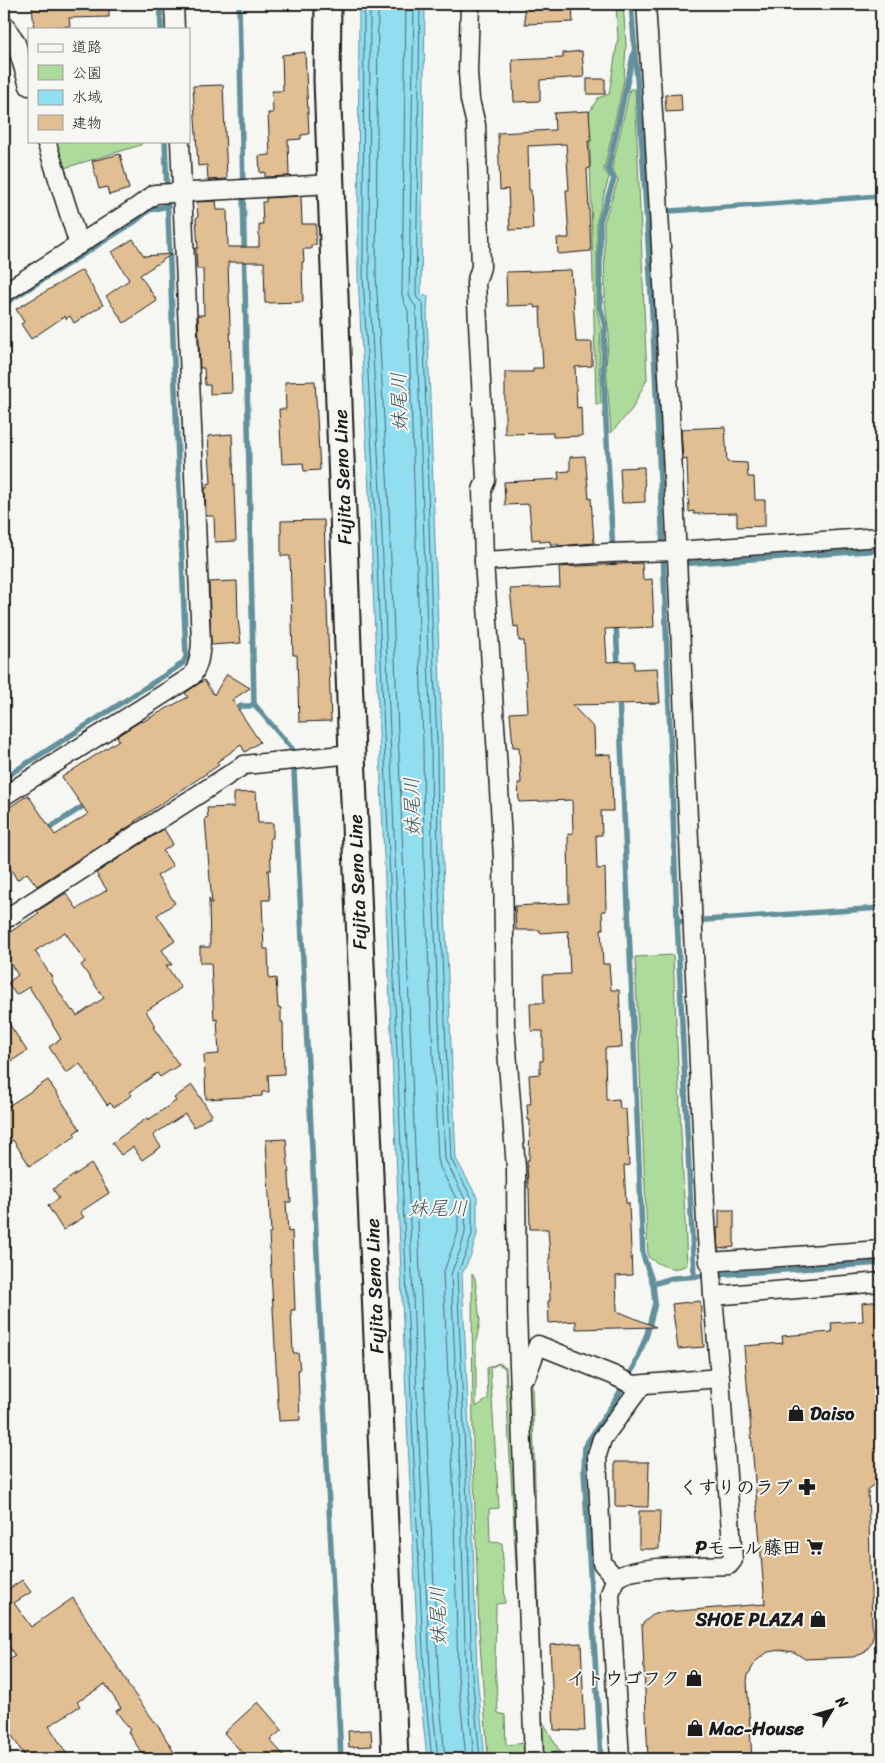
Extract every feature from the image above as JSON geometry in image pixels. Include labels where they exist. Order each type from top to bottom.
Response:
[{"type":"main road","name":"Fujita Seno Line","points":[[328,4],[327,80],[352,754],[395,1759]]},
{"type":"street","points":[[174,4],[175,28]]},
{"type":"street","points":[[470,4],[468,72],[470,100],[476,125],[482,267],[476,282],[486,480],[482,490],[484,561],[503,858],[505,1024],[516,1168],[517,1313],[534,1759]]},
{"type":"street","points":[[620,1759],[610,1594],[616,1579],[626,1573],[642,1569],[729,1565],[733,1560],[712,1278],[704,1220],[703,1147],[692,921],[671,556],[660,215],[646,4]]},
{"type":"street","points":[[4,24],[16,43],[28,83]]},
{"type":"street","points":[[46,142],[79,245]]},
{"type":"street","points":[[4,796],[192,676],[197,669],[200,658],[201,642],[172,192],[180,142]]},
{"type":"street","points":[[4,292],[151,197],[172,192],[331,184]]},
{"type":"street","points":[[484,561],[613,553],[671,556],[881,537]]},
{"type":"street","points":[[4,920],[244,765],[352,754]]},
{"type":"street","points":[[712,1278],[881,1250]]},
{"type":"street","points":[[712,1278],[881,1282]]},
{"type":"street","points":[[517,1313],[538,1345],[637,1385],[720,1378]]},
{"type":"street","points":[[520,1379],[527,1374],[538,1345]]},
{"type":"street","points":[[616,1579],[602,1563],[596,1456],[602,1439],[637,1385]]},
{"type":"green space","points":[[616,4],[623,4],[626,44],[624,80],[604,170],[609,177],[597,220],[597,309],[601,330],[599,364],[601,404],[596,404],[589,113],[598,98],[609,94],[618,38]]},
{"type":"green space","points":[[630,89],[635,89],[647,379],[632,409],[611,433],[606,366],[609,334],[605,304],[604,222],[618,180],[612,168]]},
{"type":"green space","points":[[51,142],[141,142],[141,145],[61,169]]},
{"type":"green space","points":[[673,955],[687,1265],[676,1268],[667,1267],[648,1257],[635,957]]},
{"type":"green space","points":[[472,1274],[475,1278],[480,1321],[476,1342],[476,1407],[488,1399],[487,1368],[499,1363],[506,1367],[507,1385],[510,1383],[510,1362],[528,1759],[488,1759],[479,1629],[473,1452]],"holes":[[[498,1364],[505,1368],[526,1743],[506,1745],[505,1715],[498,1713],[495,1664],[496,1604],[505,1603],[502,1543],[490,1542],[489,1509],[499,1508],[490,1368]]]},
{"type":"green space","points":[[532,1383],[542,1720],[560,1752],[547,1753],[537,1748],[525,1384]]},
{"type":"water","name":"妹尾川","points":[[359,4],[425,4],[421,295],[428,296],[427,312],[442,743],[443,864],[456,1159],[477,1197],[477,1234],[471,1255],[462,1274],[477,1675],[485,1759],[427,1759],[420,1691],[407,1421],[370,512],[358,275]]},
{"type":"building","points":[[109,4],[109,17],[69,18],[70,26],[34,28],[32,5]]},
{"type":"building","points":[[524,4],[572,4],[573,22],[525,24]]},
{"type":"building","points":[[582,51],[584,77],[540,80],[540,101],[514,102],[512,60],[563,58],[563,53]]},
{"type":"building","points":[[305,52],[309,134],[301,135],[301,139],[288,140],[289,176],[265,177],[265,172],[260,173],[259,156],[270,155],[268,113],[273,113],[272,91],[283,91],[282,55]]},
{"type":"building","points":[[587,79],[605,79],[605,94],[587,94]]},
{"type":"building","points":[[223,85],[227,179],[208,180],[207,165],[198,166],[193,86]]},
{"type":"building","points":[[681,94],[682,111],[666,112],[665,95]]},
{"type":"building","points":[[589,111],[591,141],[588,141],[590,168],[587,169],[591,251],[558,254],[557,238],[569,238],[566,190],[569,190],[566,144],[528,146],[529,190],[531,190],[533,229],[510,230],[508,189],[500,190],[498,133],[555,130],[554,113]]},
{"type":"building","points":[[120,154],[129,189],[109,195],[107,187],[99,189],[92,161]]},
{"type":"building","points":[[301,196],[302,224],[316,224],[316,245],[311,245],[311,249],[303,249],[303,302],[265,303],[264,262],[228,262],[232,393],[210,394],[210,385],[205,385],[204,368],[200,368],[198,315],[204,315],[203,269],[197,269],[197,202],[216,201],[217,210],[227,210],[228,247],[259,247],[259,224],[263,224],[262,202],[266,202],[266,198]]},
{"type":"building","points":[[133,239],[144,256],[172,254],[140,275],[157,301],[124,323],[106,296],[129,280],[112,252]]},
{"type":"building","points":[[82,270],[103,305],[74,323],[70,316],[66,319],[65,316],[31,339],[21,324],[24,322],[16,309]]},
{"type":"building","points":[[571,270],[576,342],[592,342],[592,366],[575,367],[577,408],[581,407],[582,436],[553,437],[553,433],[505,434],[505,372],[533,372],[533,368],[543,368],[540,307],[535,308],[534,305],[507,306],[506,272]]},
{"type":"building","points":[[315,381],[320,470],[304,471],[303,463],[282,464],[279,409],[286,409],[285,382]]},
{"type":"building","points":[[725,427],[727,462],[747,463],[748,477],[754,477],[755,500],[765,500],[765,526],[737,527],[737,513],[694,514],[694,511],[689,512],[687,459],[683,460],[681,429]]},
{"type":"building","points":[[232,434],[236,541],[215,542],[214,516],[206,516],[205,488],[207,488],[207,484],[211,483],[208,436]]},
{"type":"building","points":[[585,456],[589,498],[591,498],[594,543],[558,546],[558,544],[550,544],[550,541],[540,542],[540,539],[532,540],[529,504],[505,505],[504,482],[559,479],[558,472],[570,471],[570,457]]},
{"type":"building","points":[[644,467],[645,502],[622,503],[620,468]]},
{"type":"building","points":[[324,520],[331,721],[299,722],[297,655],[293,655],[290,556],[281,556],[281,521]]},
{"type":"building","points":[[642,563],[643,580],[652,579],[654,627],[605,629],[607,662],[634,661],[634,669],[657,668],[660,703],[572,705],[594,728],[595,755],[611,754],[613,811],[601,811],[602,835],[596,835],[597,869],[605,868],[606,911],[602,911],[603,929],[601,929],[603,964],[609,964],[611,990],[619,990],[622,1047],[605,1048],[606,1100],[619,1099],[620,1109],[626,1109],[629,1165],[624,1166],[626,1203],[629,1203],[632,1275],[616,1276],[617,1311],[656,1327],[576,1329],[576,1321],[549,1323],[550,1258],[548,1229],[530,1229],[527,1160],[529,1160],[530,1120],[528,1120],[527,1104],[531,1104],[529,1075],[540,1074],[540,1061],[543,1061],[543,1031],[532,1031],[531,1029],[530,1003],[544,1003],[543,975],[570,974],[568,931],[540,933],[540,930],[516,930],[515,906],[569,903],[568,834],[573,833],[572,800],[519,802],[518,783],[521,783],[519,747],[513,747],[510,713],[528,712],[524,641],[519,641],[518,626],[514,627],[510,589],[560,587],[559,567]]},
{"type":"building","points":[[237,581],[241,643],[211,645],[209,582]]},
{"type":"building","points":[[227,674],[250,688],[232,700],[260,742],[245,752],[241,745],[217,762],[219,765],[134,822],[136,822],[37,886],[27,873],[17,880],[4,857],[4,811],[28,795],[55,835],[88,814],[62,777],[119,740],[117,736],[141,721],[188,697],[185,693],[204,680],[214,695]]},
{"type":"building","points":[[256,792],[258,823],[273,823],[273,838],[270,838],[271,870],[268,870],[270,900],[262,900],[264,949],[268,949],[269,979],[276,978],[278,1008],[281,1008],[284,1074],[268,1075],[269,1092],[262,1092],[262,1096],[206,1099],[204,1055],[219,1054],[217,1019],[214,1020],[211,963],[200,963],[200,947],[210,947],[209,899],[212,904],[205,818],[208,818],[207,808],[234,807],[234,793]]},
{"type":"building","points":[[164,829],[173,844],[163,851],[173,866],[157,876],[175,903],[157,915],[175,941],[162,950],[172,965],[166,965],[181,988],[146,1011],[155,1026],[153,1027],[179,1065],[160,1077],[157,1073],[130,1092],[132,1095],[114,1107],[110,1103],[107,1105],[80,1064],[66,1073],[49,1047],[61,1039],[29,987],[16,995],[8,983],[18,975],[4,954],[4,936],[39,913],[37,911],[66,893],[77,909],[107,890],[96,873]],"holes":[[[65,932],[85,962],[81,965],[104,998],[77,1016],[51,980],[53,979],[35,951]]]},
{"type":"building","points":[[4,1016],[27,1051],[4,1066]]},
{"type":"building","points":[[48,1080],[80,1129],[74,1133],[76,1136],[30,1166],[13,1140],[4,1147],[4,1109]]},
{"type":"building","points":[[192,1085],[212,1115],[194,1127],[185,1114],[153,1135],[161,1147],[142,1160],[133,1147],[121,1155],[112,1143],[147,1118],[148,1120],[176,1101],[174,1098]]},
{"type":"building","points":[[286,1139],[291,1202],[286,1202],[288,1232],[292,1231],[295,1310],[291,1310],[293,1353],[298,1353],[300,1370],[298,1370],[300,1420],[279,1421],[266,1140]]},
{"type":"building","points":[[91,1164],[109,1193],[80,1212],[84,1217],[63,1230],[48,1206],[59,1198],[53,1189]]},
{"type":"building","points":[[719,1210],[734,1210],[734,1247],[718,1249],[717,1228],[719,1228]]},
{"type":"building","points":[[700,1301],[704,1347],[678,1349],[672,1304]]},
{"type":"building","name":"Pモール藤田","points":[[881,1301],[881,1474],[876,1483],[868,1489],[872,1624],[874,1633],[871,1644],[864,1653],[853,1657],[805,1659],[794,1652],[780,1650],[768,1652],[756,1661],[748,1675],[747,1681],[752,1759],[648,1759],[642,1624],[655,1613],[765,1604],[744,1346],[783,1343],[782,1336],[832,1332],[831,1323],[863,1321],[862,1303]]},
{"type":"building","points":[[615,1462],[649,1462],[648,1507],[615,1506]]},
{"type":"building","points":[[639,1511],[660,1511],[659,1549],[639,1549]]},
{"type":"building","points":[[22,1580],[31,1592],[14,1603],[31,1627],[73,1598],[127,1684],[160,1729],[178,1759],[146,1759],[128,1732],[130,1730],[116,1711],[121,1708],[105,1684],[77,1702],[80,1706],[49,1726],[70,1759],[26,1759],[4,1722],[4,1707],[10,1702],[4,1693],[4,1663],[15,1656],[4,1639],[4,1587],[6,1591]]},
{"type":"building","points":[[581,1643],[585,1731],[554,1730],[550,1645]]},
{"type":"building","points":[[258,1702],[282,1730],[270,1740],[287,1759],[248,1759],[224,1733]]},
{"type":"building","points":[[371,1730],[372,1746],[349,1747],[348,1731]]},
{"type":"waterway","points":[[160,4],[161,28]]},
{"type":"waterway","points":[[239,4],[254,704],[293,750],[341,1759]]},
{"type":"waterway","points":[[631,4],[654,346],[679,963],[694,1276]]},
{"type":"waterway","points":[[614,570],[603,368],[605,326],[600,306],[600,221],[614,179],[608,169],[635,47]]},
{"type":"waterway","points":[[4,778],[176,668],[183,663],[186,657],[165,142]]},
{"type":"waterway","points":[[670,211],[881,196]]},
{"type":"waterway","points":[[4,304],[136,221],[149,210],[168,206]]},
{"type":"waterway","points":[[679,564],[881,550]]},
{"type":"waterway","points":[[616,622],[618,667]]},
{"type":"waterway","points":[[601,1759],[584,1470],[585,1446],[614,1402],[635,1365],[647,1334],[655,1303],[653,1284],[643,1255],[619,696]]},
{"type":"waterway","points":[[233,711],[241,706],[254,704]]},
{"type":"waterway","points":[[45,831],[88,803]]},
{"type":"waterway","points":[[677,922],[881,908]]},
{"type":"waterway","points":[[653,1284],[673,1278],[881,1263]]},
{"type":"place","name":"Daiso","points":[[796,1413]]},
{"type":"place","name":"くすりのラブ","points":[[807,1487]]},
{"type":"place","name":"Pモール藤田","points":[[815,1547]]},
{"type":"place","name":"SHOE PLAZA","points":[[818,1619]]},
{"type":"place","name":"イトウゴフク","points":[[694,1678]]},
{"type":"place","name":"Mac-House","points":[[695,1728]]}]
